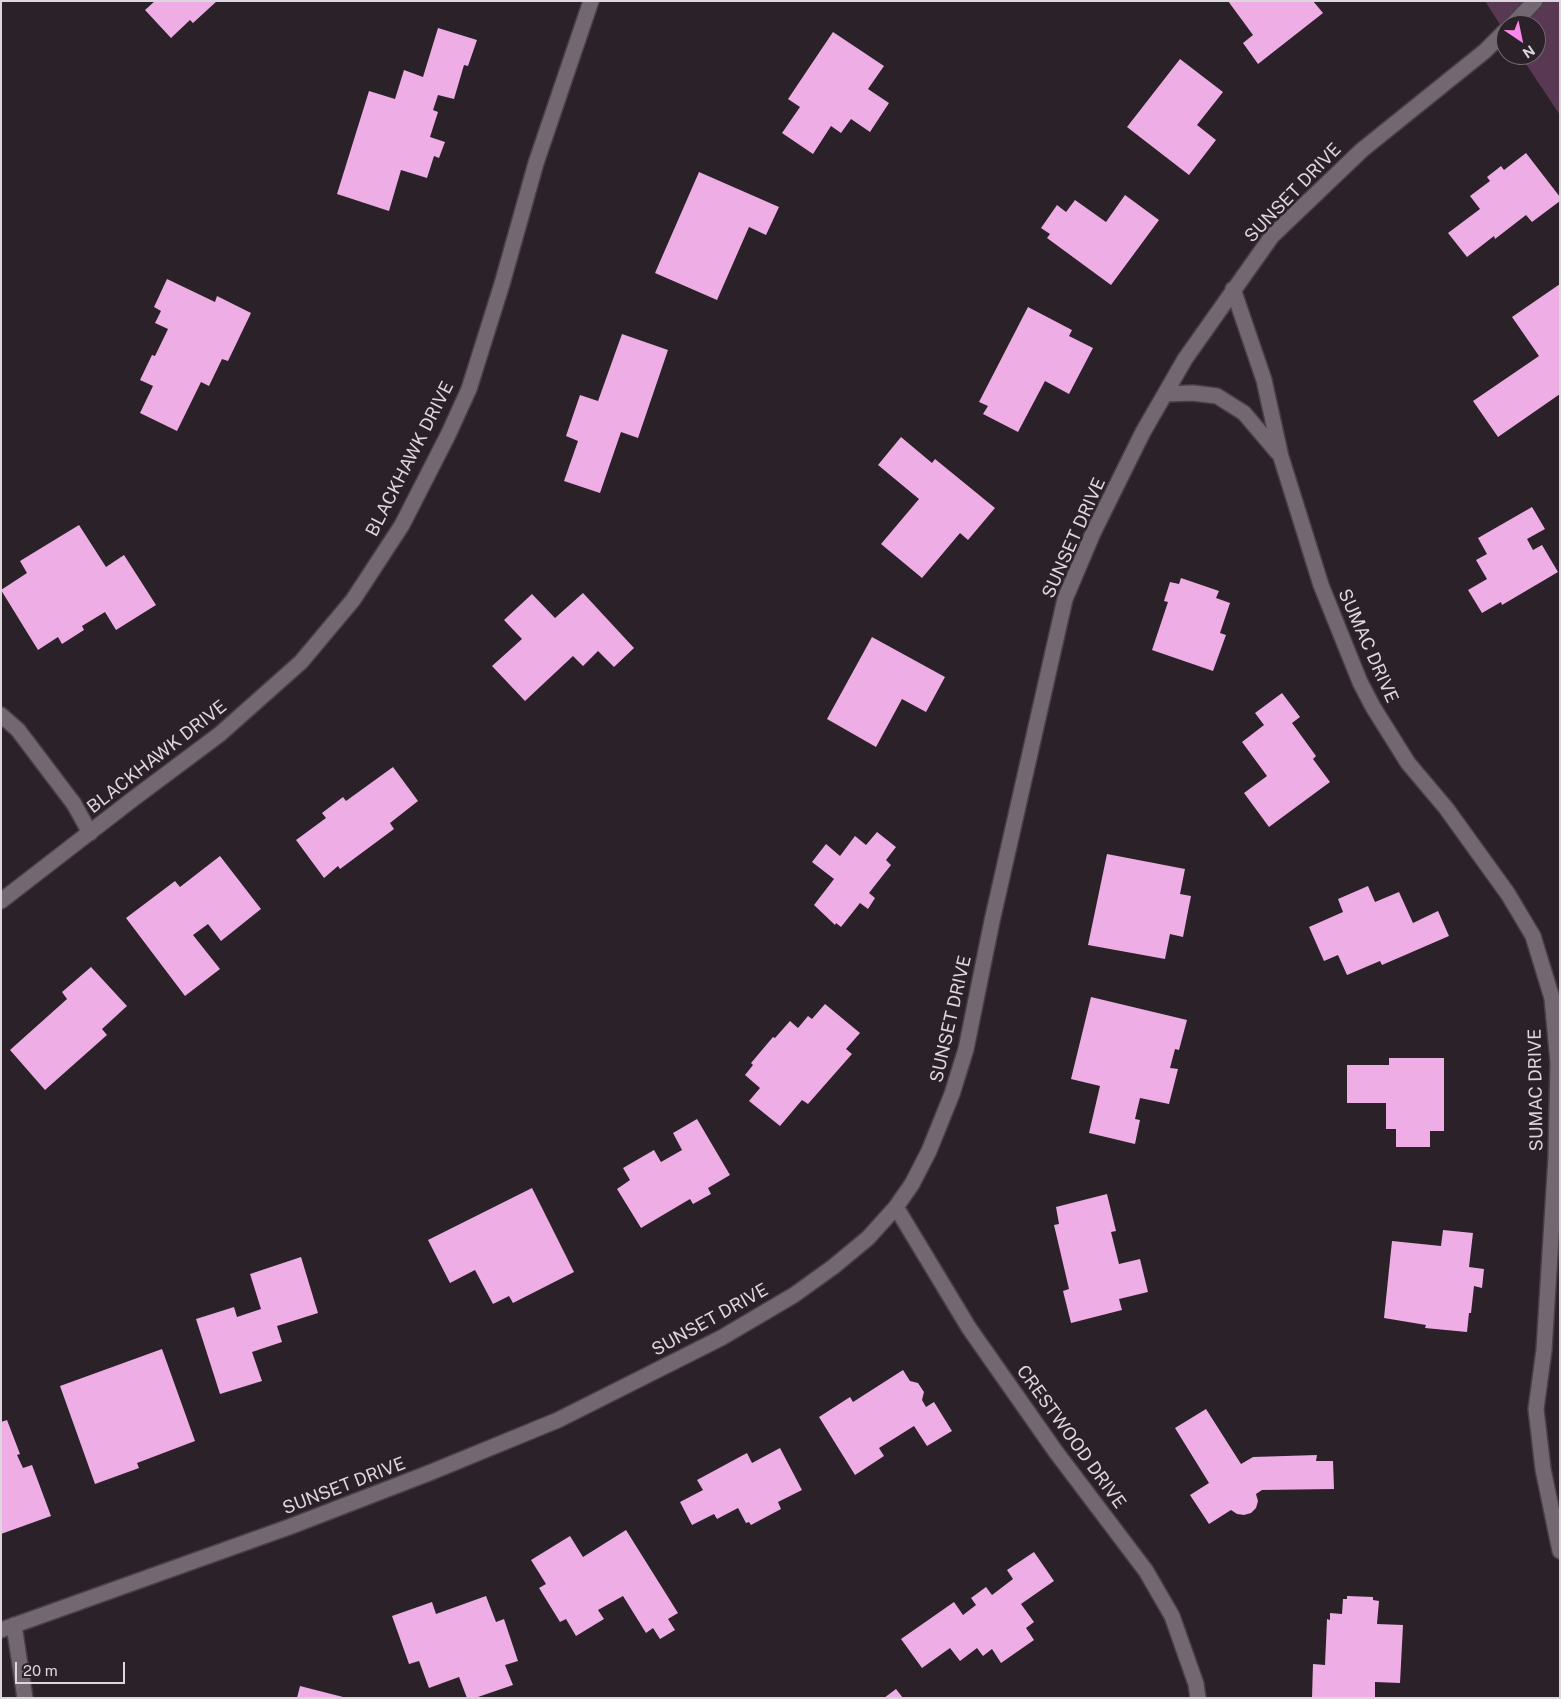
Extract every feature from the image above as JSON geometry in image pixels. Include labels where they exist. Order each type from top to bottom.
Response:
[{"type":"street","name":"BLACKHAWK DRIVE","points":[[1,901],[220,734],[301,662],[353,600],[402,525],[469,389],[502,284],[536,162],[591,1]]},
{"type":"street","points":[[1522,15],[1535,1]]},
{"type":"street","name":"SUNSET DRIVE","points":[[8,1628],[289,1527],[429,1473],[558,1420],[721,1338],[794,1295],[833,1267],[868,1238],[896,1207],[912,1184],[929,1151],[952,1094],[966,1049],[992,921],[1065,599],[1094,533],[1143,432],[1185,359],[1272,236],[1362,150],[1485,51],[1496,40]]},
{"type":"street","name":"SUMAC DRIVE","points":[[1233,290],[1264,380],[1281,456],[1321,585],[1360,682],[1373,707],[1408,762],[1446,808],[1508,894],[1533,936],[1552,998],[1558,1062],[1556,1156],[1544,1350],[1536,1409],[1543,1469],[1560,1552]]},
{"type":"street","name":"SUMAC DRIVE","points":[[1165,394],[1194,393],[1217,396],[1244,413],[1281,456]]},
{"type":"street","points":[[1,716],[18,730],[74,804],[90,833]]},
{"type":"street","name":"CRESTWOOD DRIVE","points":[[896,1207],[980,1344],[1056,1452],[1146,1571],[1172,1616],[1196,1684],[1198,1698]]},
{"type":"street","points":[[8,1628],[25,1698]]},
{"type":"shaded area","points":[[1485,1],[1560,1],[1560,115],[1527,65],[1546,65],[1546,15],[1496,15],[1496,18]]},
{"type":"building","points":[[155,1],[217,1],[193,23],[190,20],[171,38],[145,10]]},
{"type":"building","points":[[1228,1],[1313,1],[1323,13],[1258,64],[1243,43],[1253,35]]},
{"type":"building","points":[[438,28],[477,40],[468,66],[464,65],[454,99],[438,95],[433,110],[438,112],[430,137],[445,142],[439,158],[434,156],[427,178],[401,170],[389,211],[337,194],[369,91],[395,99],[404,70],[423,77]]},
{"type":"building","points":[[833,32],[884,66],[868,89],[889,103],[870,132],[851,119],[841,133],[831,126],[813,154],[782,133],[800,107],[788,99]]},
{"type":"building","points":[[1180,59],[1223,92],[1197,125],[1216,140],[1189,175],[1127,127]]},
{"type":"building","points":[[1526,153],[1560,197],[1560,201],[1532,222],[1526,215],[1495,239],[1494,236],[1467,257],[1448,233],[1480,209],[1470,196],[1490,181],[1487,177],[1501,166],[1504,170]]},
{"type":"building","points":[[699,172],[779,207],[766,235],[749,227],[717,300],[655,273]]},
{"type":"building","points":[[1125,195],[1159,220],[1111,285],[1047,238],[1050,234],[1041,228],[1057,205],[1066,212],[1075,200],[1106,222]]},
{"type":"building","points":[[167,279],[215,302],[217,296],[251,313],[228,361],[222,359],[209,386],[201,382],[177,431],[140,413],[153,386],[140,380],[152,355],[155,356],[168,329],[155,323],[161,311],[154,307]]},
{"type":"building","points":[[1560,284],[1560,394],[1498,437],[1473,401],[1539,356],[1512,317]]},
{"type":"building","points":[[1028,307],[1072,330],[1069,336],[1093,348],[1069,394],[1045,381],[1018,432],[983,414],[988,406],[979,402]]},
{"type":"building","points":[[622,334],[668,350],[638,438],[621,432],[600,493],[564,481],[578,441],[566,436],[580,395],[598,401]]},
{"type":"building","points":[[901,437],[932,463],[935,459],[995,508],[968,540],[960,533],[922,578],[881,544],[919,499],[878,465]]},
{"type":"building","points":[[1532,507],[1545,529],[1527,539],[1533,550],[1542,545],[1558,572],[1502,605],[1501,602],[1482,613],[1468,590],[1487,579],[1476,560],[1487,554],[1478,538]]},
{"type":"building","points":[[79,525],[106,567],[124,555],[156,605],[116,630],[105,612],[82,626],[84,630],[62,644],[58,637],[38,650],[1,590],[27,573],[20,561]]},
{"type":"building","points":[[1181,578],[1219,591],[1216,598],[1230,603],[1220,633],[1226,635],[1213,671],[1152,650],[1168,602],[1164,601],[1170,582],[1179,584]]},
{"type":"building","points":[[583,593],[634,648],[614,667],[598,651],[583,666],[573,656],[525,701],[492,666],[522,639],[504,620],[532,594],[555,618]]},
{"type":"building","points":[[872,637],[945,677],[926,712],[902,699],[876,747],[827,719]]},
{"type":"building","points":[[1282,693],[1300,717],[1292,723],[1316,756],[1313,759],[1330,782],[1269,827],[1244,793],[1267,776],[1242,742],[1264,725],[1255,713]]},
{"type":"building","points":[[393,767],[418,801],[390,823],[394,829],[340,869],[338,866],[324,878],[296,840],[326,818],[322,813],[343,797],[346,801]]},
{"type":"building","points":[[877,832],[896,847],[886,860],[891,865],[869,893],[875,898],[868,909],[860,903],[841,927],[836,923],[835,925],[814,905],[834,879],[812,862],[826,844],[840,856],[855,836],[866,845]]},
{"type":"building","points":[[1107,854],[1185,869],[1180,894],[1191,896],[1183,937],[1170,934],[1165,959],[1088,945]]},
{"type":"building","points":[[220,856],[261,909],[221,941],[208,924],[193,935],[220,969],[185,996],[126,918],[175,881],[180,887]]},
{"type":"building","points":[[1368,886],[1375,902],[1399,892],[1413,923],[1438,911],[1449,936],[1382,965],[1380,961],[1347,975],[1338,955],[1324,961],[1309,927],[1343,912],[1338,899]]},
{"type":"building","points":[[91,967],[127,1006],[102,1029],[107,1035],[45,1090],[10,1050],[67,999],[62,992]]},
{"type":"building","points":[[1091,997],[1187,1020],[1179,1050],[1175,1049],[1170,1068],[1178,1069],[1169,1104],[1140,1098],[1135,1119],[1140,1120],[1135,1144],[1089,1133],[1100,1086],[1071,1079]]},
{"type":"building","points":[[825,1004],[860,1033],[846,1049],[852,1054],[808,1104],[802,1100],[780,1126],[749,1101],[760,1088],[745,1075],[753,1065],[751,1063],[773,1037],[775,1038],[790,1021],[798,1028],[808,1016],[812,1019]]},
{"type":"building","points":[[1389,1058],[1444,1058],[1444,1131],[1430,1131],[1430,1147],[1396,1147],[1396,1129],[1386,1129],[1386,1103],[1347,1103],[1347,1065],[1389,1065]]},
{"type":"building","points":[[697,1119],[730,1175],[708,1188],[711,1194],[693,1204],[690,1199],[641,1228],[617,1189],[630,1180],[623,1168],[654,1150],[661,1162],[682,1150],[673,1133]]},
{"type":"building","points":[[532,1188],[574,1272],[513,1303],[509,1296],[493,1304],[475,1270],[450,1283],[428,1240]]},
{"type":"building","points":[[1107,1194],[1116,1231],[1111,1232],[1119,1264],[1140,1259],[1148,1292],[1119,1299],[1122,1310],[1071,1323],[1063,1291],[1069,1289],[1054,1225],[1059,1224],[1056,1207]]},
{"type":"building","points":[[1443,1230],[1473,1233],[1469,1267],[1484,1269],[1482,1288],[1474,1286],[1467,1332],[1425,1328],[1426,1325],[1384,1318],[1392,1241],[1441,1246]]},
{"type":"building","points":[[301,1257],[318,1313],[277,1326],[282,1342],[252,1352],[262,1381],[220,1394],[196,1319],[234,1307],[237,1317],[261,1309],[250,1274]]},
{"type":"building","points":[[162,1349],[195,1441],[137,1463],[139,1468],[95,1484],[60,1386]]},
{"type":"building","points":[[903,1370],[910,1381],[918,1383],[924,1392],[922,1400],[926,1407],[934,1402],[952,1431],[927,1446],[914,1426],[879,1448],[884,1456],[855,1475],[819,1417],[850,1397],[853,1402]]},
{"type":"building","points":[[1206,1409],[1241,1464],[1253,1457],[1317,1455],[1316,1461],[1333,1461],[1334,1489],[1262,1490],[1256,1494],[1258,1501],[1256,1508],[1251,1513],[1237,1514],[1231,1510],[1209,1524],[1190,1495],[1209,1483],[1175,1428]]},
{"type":"building","points":[[7,1420],[20,1454],[17,1455],[23,1468],[32,1465],[51,1516],[1,1534],[1,1422]]},
{"type":"building","points":[[780,1448],[802,1490],[778,1502],[781,1509],[751,1525],[749,1522],[746,1523],[738,1508],[717,1519],[714,1514],[692,1525],[680,1502],[703,1490],[697,1480],[747,1453],[752,1463]]},
{"type":"building","points":[[626,1530],[678,1613],[668,1619],[675,1630],[660,1639],[653,1628],[646,1633],[623,1596],[598,1610],[604,1619],[576,1636],[566,1619],[560,1622],[539,1588],[546,1584],[531,1560],[570,1536],[583,1557]]},
{"type":"building","points":[[1034,1552],[1054,1581],[1021,1604],[1034,1622],[1026,1628],[1034,1640],[1001,1663],[992,1649],[983,1656],[977,1648],[960,1661],[950,1648],[922,1668],[901,1639],[954,1602],[963,1615],[976,1605],[971,1598],[986,1587],[992,1595],[1013,1579],[1007,1570]]},
{"type":"building","points":[[486,1596],[496,1622],[504,1619],[518,1661],[505,1665],[513,1685],[475,1698],[467,1698],[459,1677],[429,1688],[419,1661],[409,1664],[392,1616],[432,1602],[436,1614]]},
{"type":"building","points":[[1347,1596],[1373,1597],[1373,1600],[1379,1601],[1377,1624],[1403,1625],[1400,1683],[1375,1682],[1375,1698],[1312,1698],[1313,1664],[1325,1665],[1327,1619],[1330,1620],[1330,1613],[1342,1614],[1343,1599],[1347,1599]]},
{"type":"building","points":[[300,1686],[343,1697],[297,1698]]},
{"type":"building","points":[[896,1689],[903,1698],[884,1698]]}]
